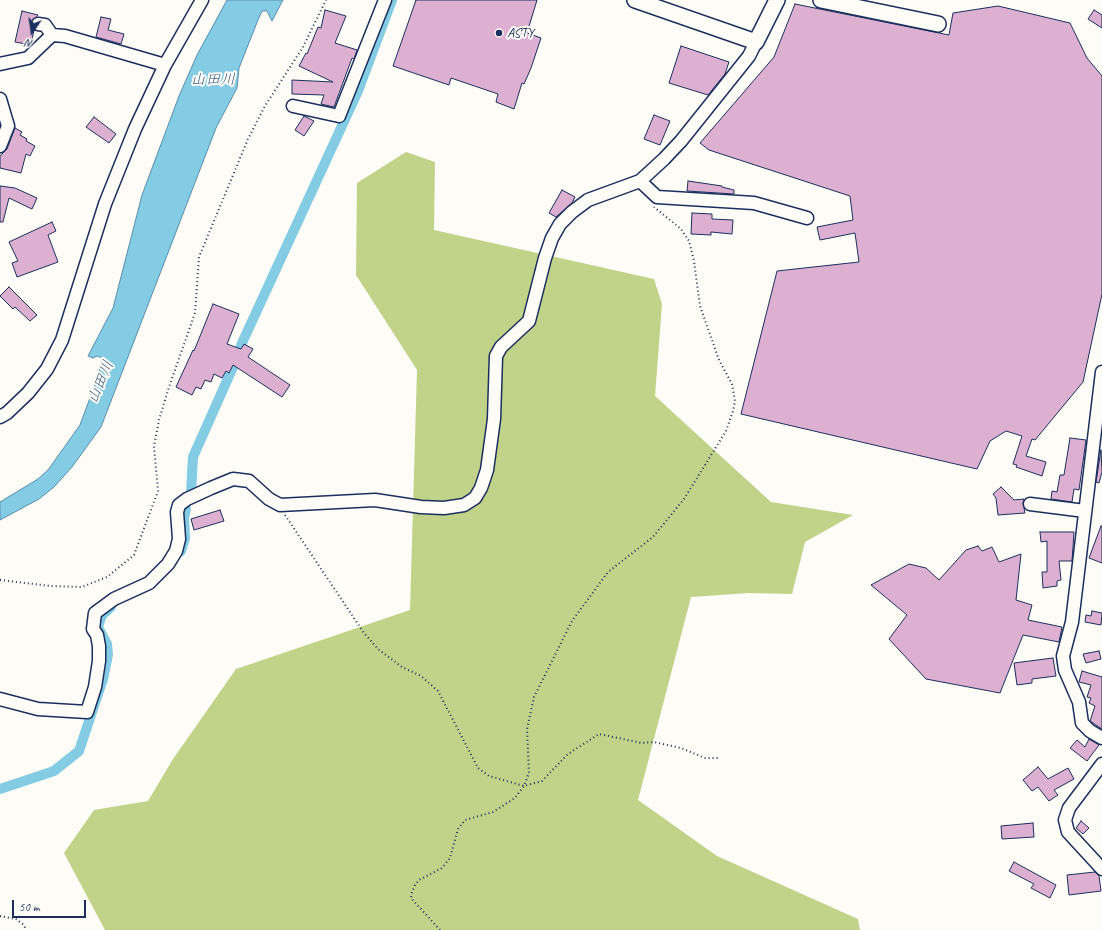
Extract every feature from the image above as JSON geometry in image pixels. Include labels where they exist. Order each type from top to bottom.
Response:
[{"type":"street","points":[[0,417],[7,413],[28,393],[47,369],[62,340],[105,204],[135,128],[165,65],[202,0]]},
{"type":"street","points":[[293,106],[339,116],[385,0]]},
{"type":"street","points":[[635,0],[756,42]]},
{"type":"street","points":[[0,699],[38,709],[87,712],[95,687],[99,661],[97,635],[93,629],[95,613],[114,599],[148,584],[168,564],[176,552],[179,539],[177,512],[179,505],[187,499],[233,479],[248,481],[269,499],[280,505],[375,500],[421,507],[444,508],[464,505],[475,498],[481,488],[487,470],[494,419],[496,356],[501,347],[529,320],[552,238],[560,224],[572,212],[588,200],[640,181],[681,141],[749,56],[777,0]]},
{"type":"street","points":[[821,0],[938,24]]},
{"type":"street","points":[[38,24],[45,25],[52,35]]},
{"type":"street","points":[[0,64],[28,58],[52,35],[65,36],[165,65]]},
{"type":"street","points":[[0,99],[8,126],[0,146]]},
{"type":"street","points":[[640,181],[657,197],[754,203],[806,218]]},
{"type":"street","points":[[1102,372],[1072,622],[1063,656],[1065,670],[1079,702],[1082,724],[1102,738]]},
{"type":"street","points":[[1030,504],[1085,511]]},
{"type":"street","points":[[1102,764],[1069,808],[1065,820],[1068,832],[1102,869]]},
{"type":"path","points":[[0,580],[51,586],[82,587],[107,577],[134,555],[158,491],[154,446],[159,420],[169,387],[195,313],[199,257],[248,139],[265,106],[303,48],[326,0]]},
{"type":"path","points":[[440,930],[412,898],[415,885],[420,880],[442,868],[450,858],[458,829],[465,820],[493,812],[515,798],[524,786],[529,772],[527,729],[534,697],[572,621],[608,572],[654,537],[684,499],[726,431],[733,411],[735,401],[732,384],[719,360],[700,306],[694,261],[689,241],[681,229],[648,203]]},
{"type":"path","points":[[280,505],[364,633],[378,649],[402,667],[420,676],[438,691],[478,768],[489,776],[524,786],[542,781],[568,754],[600,734],[642,743],[661,743],[681,748],[705,758],[720,758]]},
{"type":"path","points":[[0,916],[16,918],[24,925],[26,930]]},
{"type":"green space","points":[[406,152],[435,162],[434,230],[654,279],[662,304],[655,396],[771,502],[853,515],[805,542],[792,594],[749,593],[691,597],[638,800],[717,856],[858,919],[860,930],[105,930],[64,853],[94,810],[148,801],[173,759],[236,669],[410,610],[417,370],[356,275],[357,183]]},
{"type":"water","name":"山田川","points":[[227,0],[283,0],[272,21],[267,11],[262,11],[258,20],[239,68],[237,88],[216,128],[101,427],[72,467],[54,487],[39,499],[0,520],[0,502],[38,479],[48,470],[80,425],[97,379],[102,358],[97,356],[93,358],[88,356],[113,308],[142,195],[179,96],[197,55]]},
{"type":"building","points":[[416,0],[537,0],[527,33],[541,38],[531,68],[524,84],[522,83],[514,109],[496,102],[498,94],[451,78],[449,85],[393,66]]},
{"type":"building","points":[[795,4],[949,35],[953,13],[998,6],[1070,23],[1087,58],[1102,76],[1102,294],[1083,382],[1035,440],[1032,439],[1026,456],[1046,462],[1042,476],[1016,467],[1017,465],[1013,464],[1022,436],[1006,431],[990,441],[977,469],[741,414],[777,271],[859,262],[855,233],[820,240],[817,227],[853,220],[850,196],[709,150],[700,143],[774,57]]},
{"type":"building","points":[[325,10],[346,16],[335,43],[357,50],[354,59],[352,58],[334,107],[321,104],[324,95],[292,94],[292,80],[333,82],[299,66],[306,53],[307,54],[318,27],[321,28]]},
{"type":"building","points":[[1094,10],[1102,15],[1102,28],[1088,19]]},
{"type":"building","points":[[22,11],[38,15],[31,23],[34,30],[31,45],[15,42]]},
{"type":"building","points":[[101,17],[111,19],[108,30],[124,34],[121,44],[96,37]]},
{"type":"building","points":[[681,46],[729,62],[725,74],[708,95],[669,83]]},
{"type":"building","points":[[654,115],[670,121],[660,145],[644,139]]},
{"type":"building","points":[[304,116],[314,121],[304,136],[295,130]]},
{"type":"building","points":[[94,117],[116,134],[109,143],[86,127]]},
{"type":"building","points":[[15,128],[22,132],[20,135],[27,139],[26,141],[35,146],[30,156],[26,154],[21,173],[0,168],[0,156],[7,149]]},
{"type":"building","points":[[688,181],[722,186],[734,190],[734,194],[687,191]]},
{"type":"building","points":[[0,186],[15,188],[37,198],[32,209],[9,198],[3,222],[0,222]]},
{"type":"building","points":[[562,190],[575,197],[572,203],[556,217],[549,213]]},
{"type":"building","points":[[692,213],[712,214],[712,219],[733,220],[732,234],[711,232],[711,235],[691,234]]},
{"type":"building","points":[[52,222],[56,231],[48,235],[58,262],[17,277],[12,263],[18,261],[9,242]]},
{"type":"building","points":[[9,287],[37,315],[30,321],[15,307],[13,309],[0,296]]},
{"type":"building","points":[[213,304],[239,314],[227,344],[241,349],[244,344],[253,349],[248,357],[290,385],[282,397],[233,365],[229,373],[226,371],[222,378],[214,374],[211,382],[205,380],[201,389],[196,387],[192,395],[176,387],[193,350],[194,351]]},
{"type":"building","points":[[1070,438],[1086,440],[1079,490],[1074,489],[1072,502],[1051,499],[1052,491],[1057,492],[1060,475],[1064,475]]},
{"type":"building","points":[[1101,450],[1102,472],[1099,483],[1096,482]]},
{"type":"building","points":[[1001,487],[1014,500],[1024,499],[1023,503],[1025,513],[998,515],[996,498],[993,494]]},
{"type":"building","points":[[220,510],[224,521],[194,530],[191,519]]},
{"type":"building","points":[[1102,526],[1102,563],[1089,558]]},
{"type":"building","points":[[1040,532],[1074,532],[1072,561],[1059,561],[1061,580],[1057,581],[1057,586],[1043,588],[1042,572],[1047,572],[1047,541],[1041,542]]},
{"type":"building","points":[[978,546],[982,551],[992,547],[999,562],[1021,554],[1016,600],[1032,605],[1028,620],[1062,627],[1059,642],[1023,635],[1000,693],[926,679],[889,639],[907,615],[871,585],[909,564],[926,568],[939,580],[966,550]]},
{"type":"building","points":[[1092,611],[1102,613],[1101,625],[1085,622],[1086,615],[1091,616]]},
{"type":"building","points":[[1099,651],[1101,659],[1086,663],[1083,654]]},
{"type":"building","points":[[1053,658],[1056,676],[1032,679],[1032,683],[1017,685],[1014,663]]},
{"type":"building","points":[[1082,671],[1102,677],[1102,729],[1090,721],[1095,706],[1089,703],[1091,698],[1087,697],[1091,685],[1079,682]]},
{"type":"building","points":[[1089,739],[1099,745],[1087,761],[1070,748],[1077,740],[1085,747]]},
{"type":"building","points":[[1038,767],[1048,779],[1068,768],[1074,779],[1054,790],[1058,795],[1049,801],[1038,787],[1032,791],[1023,780]]},
{"type":"building","points":[[1081,821],[1089,828],[1083,834],[1076,828]]},
{"type":"building","points":[[1033,823],[1034,837],[1002,839],[1001,826]]},
{"type":"building","points":[[1014,862],[1056,885],[1050,898],[1031,888],[1034,884],[1009,871]]},
{"type":"building","points":[[1095,872],[1099,876],[1101,891],[1069,895],[1067,875]]},
{"type":"waterway","points":[[191,492],[193,457],[233,367],[242,343],[358,91],[392,0]]},
{"type":"waterway","points":[[181,551],[185,538],[184,517],[186,509]]},
{"type":"waterway","points":[[0,789],[54,771],[79,751],[103,679],[108,655],[107,644],[98,627],[102,615],[111,607]]},
{"type":"place","name":"ASTY","points":[[499,33]]}]
